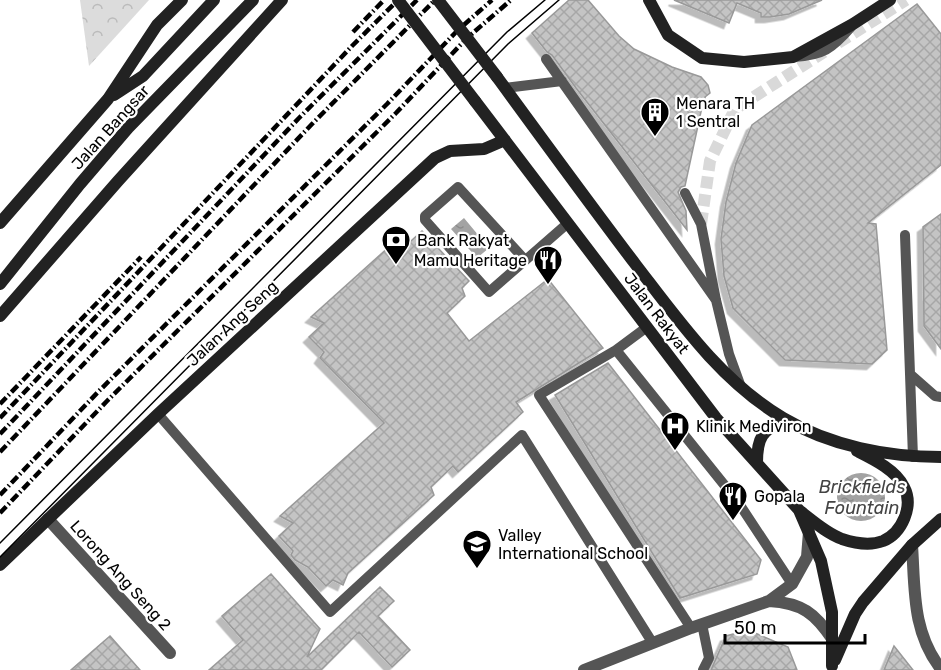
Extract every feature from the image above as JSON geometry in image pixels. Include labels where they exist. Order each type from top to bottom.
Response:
[{"type":"main road","name":"Jalan Bangsar","points":[[0,224],[108,99],[157,25],[182,0]]},
{"type":"main road","points":[[108,99],[143,76],[214,0]]},
{"type":"main road","name":"Jalan Bangsar","points":[[0,284],[128,128],[253,0]]},
{"type":"main road","points":[[0,316],[118,181],[282,0]]},
{"type":"main road","name":"Jalan Rakyat","points":[[398,0],[716,418],[799,510],[821,561],[832,612],[831,668]]},
{"type":"main road","name":"Jalan Rakyat","points":[[438,0],[686,331],[742,391],[784,419],[845,445],[913,457],[941,457]]},
{"type":"main road","points":[[649,0],[668,35],[702,58],[744,62],[792,57],[853,24],[890,0]]},
{"type":"main road","name":"Jalan Ang Seng","points":[[0,565],[158,414],[435,158],[450,151],[484,149],[505,140]]},
{"type":"main road","points":[[757,463],[757,446],[763,434],[770,426],[784,419]]},
{"type":"main road","points":[[799,510],[831,534],[855,542],[882,541],[903,524],[907,512],[904,486],[894,474],[845,445]]},
{"type":"main road","points":[[831,668],[855,614],[912,546],[941,519]]},
{"type":"street","name":"Lorong Ang Seng 2","points":[[48,519],[170,653]]},
{"type":"street","points":[[584,670],[652,642],[769,601],[792,584],[807,557],[809,532]]},
{"type":"street","points":[[912,546],[916,615],[935,650],[941,669]]},
{"type":"street","points":[[769,601],[786,602],[809,611],[824,626],[833,640]]},
{"type":"lane","points":[[546,59],[716,300]]},
{"type":"lane","points":[[505,88],[562,81]]},
{"type":"lane","points":[[525,260],[458,187],[425,216],[425,220],[489,292],[568,223]]},
{"type":"lane","points":[[685,193],[701,224],[729,354],[742,391]]},
{"type":"lane","points":[[905,234],[913,457]]},
{"type":"lane","points":[[647,327],[616,350],[539,395],[696,626],[709,658],[703,670]]},
{"type":"lane","points":[[616,350],[738,502],[792,584]]},
{"type":"lane","points":[[910,374],[935,396],[941,397]]},
{"type":"lane","points":[[158,414],[330,612],[522,435],[652,642]]},
{"type":"green space","points":[[80,0],[149,0],[89,66]]},
{"type":"water","points":[[464,218],[489,248],[477,258],[451,229]]},
{"type":"water","name":"Brickfields Fountain","points":[[861,473],[878,480],[885,497],[878,514],[861,521],[844,514],[837,497],[844,480]]},
{"type":"building","name":"Menara TH 1 Sentral","points":[[569,0],[588,0],[619,36],[634,49],[672,67],[701,77],[708,85],[710,93],[705,97],[706,105],[702,107],[685,186],[681,187],[678,192],[686,211],[687,230],[552,55],[532,33]]},
{"type":"building","points":[[674,0],[822,0],[789,14],[770,17],[761,17],[761,13],[737,3],[729,23]]},
{"type":"building","points":[[917,4],[941,34],[941,165],[868,223],[876,224],[887,350],[872,364],[785,360],[733,308],[724,276],[721,239],[726,202],[736,163],[752,125]]},
{"type":"building","points":[[941,214],[941,349],[924,326],[923,227]]},
{"type":"building","points":[[422,231],[469,281],[462,288],[465,296],[447,313],[469,341],[548,279],[603,348],[516,402],[523,412],[458,472],[453,466],[431,487],[434,495],[348,573],[343,585],[333,580],[326,586],[308,567],[291,555],[293,551],[279,536],[293,523],[280,516],[384,423],[320,358],[324,352],[309,337],[324,323],[311,317],[400,237],[411,241]]},
{"type":"building","points":[[608,363],[761,560],[757,574],[680,598],[555,395]]},
{"type":"building","points":[[271,574],[320,629],[307,657],[380,587],[394,601],[378,616],[410,650],[392,667],[359,632],[321,670],[209,670],[243,640],[222,616]]},
{"type":"building","points":[[748,630],[788,647],[797,670],[711,670],[726,636]]},
{"type":"building","points":[[110,636],[140,670],[71,670]]},
{"type":"building","points":[[894,646],[913,670],[884,670]]},
{"type":"tunnel","points":[[838,43],[906,0]]},
{"type":"tunnel","points":[[701,224],[710,161],[735,109],[824,52]]},
{"type":"tram line","points":[[0,543],[507,32],[545,0]]},
{"type":"tram line","points":[[0,557],[508,44],[559,0]]},
{"type":"railway","points":[[353,32],[384,0]]},
{"type":"railway","points":[[0,418],[398,0]]},
{"type":"railway","points":[[0,434],[299,118],[417,0]]},
{"type":"railway","points":[[0,452],[312,124],[435,0]]},
{"type":"railway","points":[[0,495],[98,392],[387,104],[457,31],[492,0]]},
{"type":"railway","points":[[0,513],[107,401],[396,113],[466,39],[511,0]]},
{"type":"railway","points":[[0,404],[141,257]]},
{"type":"place","name":"Menara TH 1 Sentral","points":[[655,138]]},
{"type":"place","name":"Bank Rakyat","points":[[396,266]]},
{"type":"place","name":"Mamu Heritage","points":[[548,286]]},
{"type":"place","name":"Klinik Mediviron","points":[[675,452]]},
{"type":"place","name":"Gopala","points":[[733,522]]},
{"type":"place","name":"Valley International School","points":[[477,570]]}]
